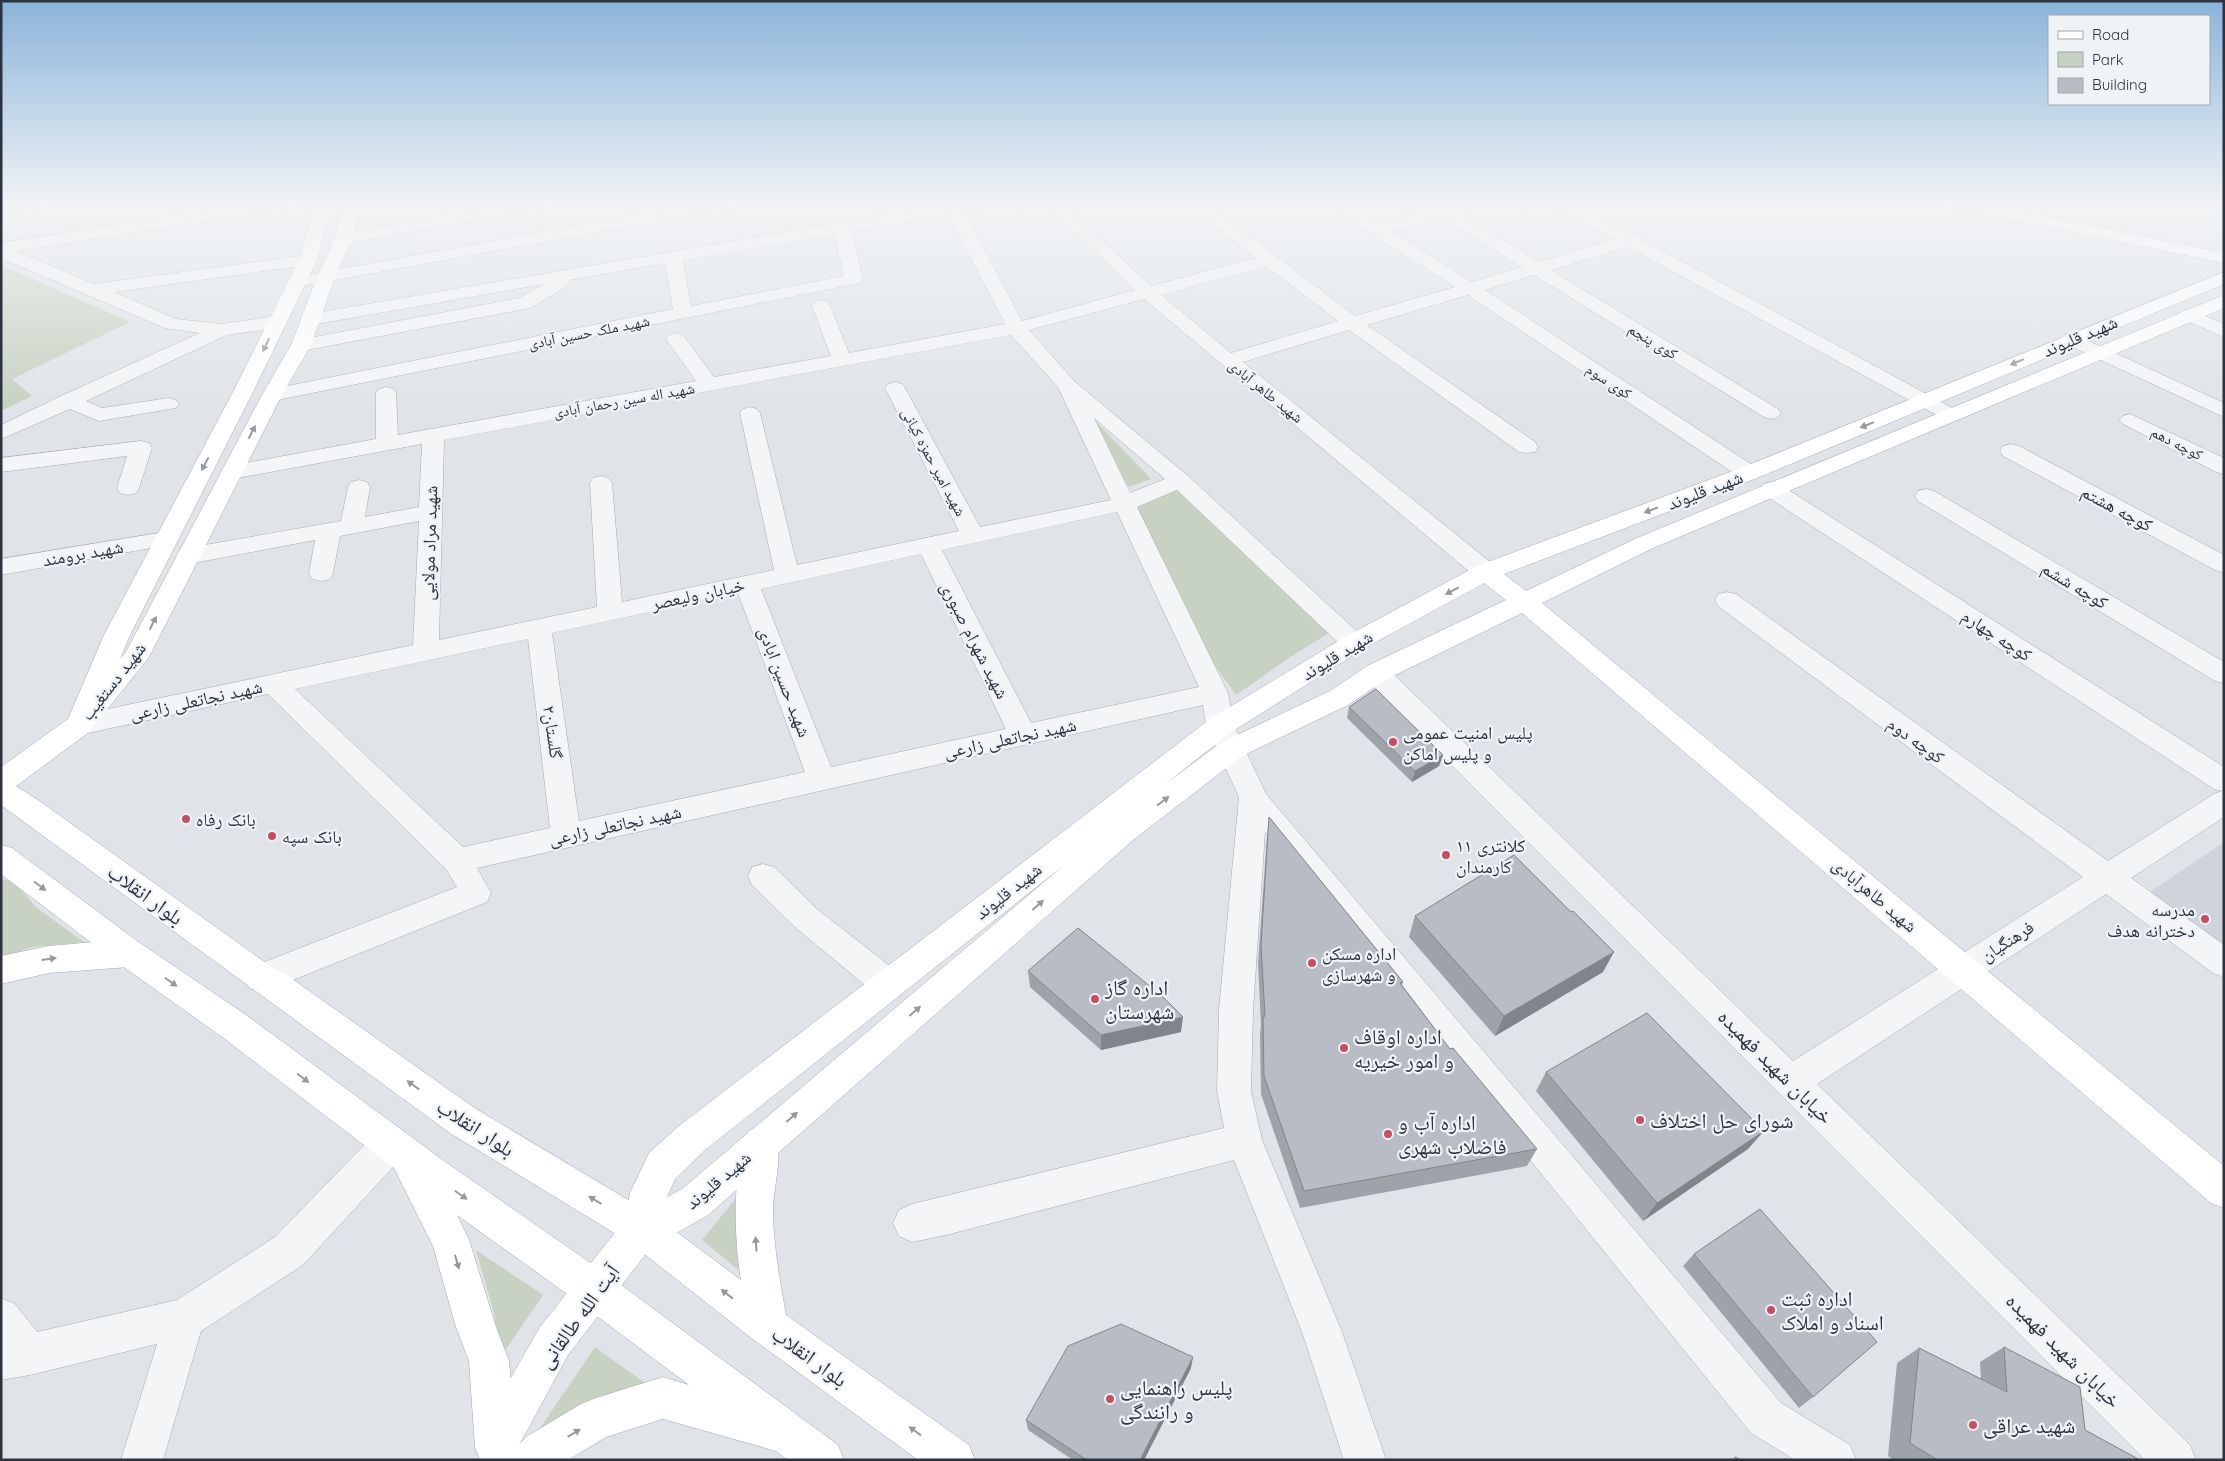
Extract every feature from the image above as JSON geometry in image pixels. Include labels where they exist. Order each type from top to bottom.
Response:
[{"type":"main road","name":"شهید دستغیب","points":[[79,725],[117,635],[165,539],[244,390],[302,271]]},
{"type":"main road","name":"شهید دستغیب","points":[[79,725],[136,658],[272,395],[301,345],[329,271]]},
{"type":"main road","name":"شهید قلیوند","points":[[642,1229],[649,1193],[662,1166],[700,1132],[888,984],[1354,643],[1486,572],[1749,473],[1928,401],[2071,339],[2224,277]]},
{"type":"main road","name":"شهید قلیوند","points":[[642,1229],[696,1202],[761,1143],[1123,832],[1226,738],[1339,698],[1376,673],[1644,544],[1771,489],[2224,301]]},
{"type":"main road","points":[[276,322],[311,319]]},
{"type":"main road","name":"شهید طاهرآبادی","points":[[1486,572],[1561,631],[2224,1190]]},
{"type":"main road","points":[[1354,643],[1376,673]]},
{"type":"main road","points":[[1,782],[79,725]]},
{"type":"main road","name":"بلوار انقلاب","points":[[1,791],[28,808],[261,978],[276,986],[463,1121],[642,1229],[768,1326],[954,1460]]},
{"type":"main road","points":[[1,857],[129,953],[237,1028],[398,1149],[595,1290],[823,1460]]},
{"type":"main road","points":[[1,970],[26,962],[76,955],[129,953]]},
{"type":"main road","points":[[761,1143],[754,1213],[758,1267],[768,1326]]},
{"type":"main road","points":[[398,1149],[450,1240],[488,1361],[494,1453]]},
{"type":"main road","name":"آیت الله طالقانی","points":[[494,1453],[554,1341],[642,1229]]},
{"type":"main road","points":[[534,1460],[541,1452],[596,1420],[663,1398],[791,1436]]},
{"type":"street","points":[[49,271],[172,324],[222,330],[276,322]]},
{"type":"street","points":[[92,290],[228,271]]},
{"type":"street","points":[[297,282],[314,271]]},
{"type":"street","points":[[311,319],[588,271]]},
{"type":"street","points":[[676,271],[683,313]]},
{"type":"street","name":"شهید ملک حسین آبادی","points":[[272,395],[854,279],[852,271]]},
{"type":"street","points":[[987,271],[1016,328],[1067,385],[1180,481],[1354,643]]},
{"type":"street","name":"شهید طاهر آبادی","points":[[1125,271],[1228,360],[1486,572]]},
{"type":"street","name":"شهید اله سین رحمان آبادی","points":[[232,472],[1016,328],[1226,271]]},
{"type":"street","points":[[1283,271],[1353,324],[1527,446]]},
{"type":"street","name":"کوی سوم","points":[[1443,271],[1749,473]]},
{"type":"street","points":[[1228,360],[1528,271]]},
{"type":"street","name":"کوی پنجم","points":[[1539,271],[1771,413]]},
{"type":"street","points":[[1689,271],[1951,415]]},
{"type":"street","points":[[301,345],[526,302],[572,274]]},
{"type":"street","points":[[821,306],[842,360]]},
{"type":"street","points":[[707,308],[710,329]]},
{"type":"street","points":[[2189,315],[2224,331]]},
{"type":"street","points":[[1,433],[68,400],[222,330]]},
{"type":"street","points":[[676,339],[709,384]]},
{"type":"street","points":[[2071,339],[2224,411]]},
{"type":"street","points":[[1067,385],[1215,693],[1226,738],[1253,798],[1766,1418],[1835,1460]]},
{"type":"street","name":"شهید امیر حمزه کیانی","points":[[895,388],[972,536]]},
{"type":"street","points":[[386,393],[387,443]]},
{"type":"street","points":[[68,400],[99,415],[169,404]]},
{"type":"street","points":[[750,413],[787,576]]},
{"type":"street","name":"کوچه دهم","points":[[2130,420],[2224,467]]},
{"type":"street","name":"شهید مراد مولایی","points":[[426,652],[433,435]]},
{"type":"street","points":[[1,465],[141,448],[128,488]]},
{"type":"street","name":"کوچه هشتم","points":[[2011,451],[2224,565]]},
{"type":"street","name":"خیابان ولیعصر","points":[[274,684],[1123,504],[1180,481]]},
{"type":"street","points":[[602,483],[610,613]]},
{"type":"street","points":[[321,573],[359,487]]},
{"type":"street","name":"کوچه چهارم","points":[[1771,489],[2224,781]]},
{"type":"street","name":"کوچه ششم","points":[[1926,496],[2224,674]]},
{"type":"street","points":[[188,556],[430,512]]},
{"type":"street","name":"شهید برومند","points":[[1,568],[165,539]]},
{"type":"street","name":"شهید شهرام صبوری","points":[[928,546],[1023,735]]},
{"type":"street","name":"شهید حسین ابادی","points":[[748,584],[822,780]]},
{"type":"street","name":"کوچه دوم","points":[[1727,600],[2224,963]]},
{"type":"street","name":"گلستان۲","points":[[539,628],[566,836]]},
{"type":"street","name":"خیابان شهید فهمیده","points":[[1376,673],[2175,1460]]},
{"type":"street","name":"شهید نجاتعلی زارعی","points":[[79,725],[274,684],[457,860],[1215,693]]},
{"type":"street","points":[[1253,798],[1236,1019],[1234,1090],[1244,1140],[1322,1332],[1365,1460]]},
{"type":"street","name":"فرهنگیان","points":[[1791,1081],[2224,802]]},
{"type":"street","points":[[261,978],[476,894],[457,860]]},
{"type":"street","points":[[763,876],[807,919],[888,984]]},
{"type":"street","points":[[912,1222],[946,1216],[1244,1140]]},
{"type":"street","points":[[1,1318],[15,1357],[186,1318],[289,1251],[398,1149]]},
{"type":"street","points":[[142,1460],[186,1318]]},
{"type":"shaded area","name":"مدرسه دخترانه هدف","points":[[2224,842],[2224,946],[2150,892]]},
{"type":"green space","points":[[1,271],[15,271],[130,322],[12,379],[32,396],[1,411]]},
{"type":"green space","points":[[1088,413],[1151,479],[1128,487]]},
{"type":"green space","points":[[1180,488],[1331,632],[1292,656],[1236,695],[1208,656],[1134,507]]},
{"type":"green space","points":[[1,878],[15,883],[37,908],[84,942],[33,947],[1,958]]},
{"type":"green space","points":[[737,1197],[742,1273],[702,1240]]},
{"type":"green space","points":[[476,1250],[543,1295],[500,1358],[494,1313]]},
{"type":"green space","points":[[595,1347],[652,1388],[536,1434]]},
{"type":"building","name":"پلیس امنیت عمومی و پلیس اماکن","points":[[1376,689],[1443,755],[1415,771],[1349,707]]},
{"type":"building","points":[[1269,817],[1403,982],[1400,983],[1450,1049],[1453,1048],[1537,1149],[1304,1191],[1264,1076],[1263,1017],[1265,1016],[1261,944]]},
{"type":"building","points":[[1514,855],[1614,952],[1504,1016],[1415,916]]},
{"type":"building","name":"اداره گاز شهرستان","points":[[1078,928],[1162,996],[1183,1017],[1101,1035],[1028,971]]},
{"type":"building","name":"شورای حل اختلاف","points":[[1647,1013],[1764,1131],[1657,1203],[1546,1072]]},
{"type":"building","name":"اداره ثبت اسناد و املاک","points":[[1760,1209],[1877,1342],[1813,1397],[1694,1254]]},
{"type":"building","name":"پلیس راهنمایی و رانندگی","points":[[1121,1324],[1193,1357],[1140,1460],[1087,1460],[1026,1420],[1068,1346]]},
{"type":"building","name":"شهید عراقی","points":[[2004,1347],[2080,1387],[2085,1430],[2140,1460],[1938,1460],[1910,1443],[1919,1348],[2007,1392]]},
{"type":"place","name":"پلیس امنیت عمومی و پلیس اماکن","points":[[1393,742]]},
{"type":"place","name":"بانک رفاه","points":[[186,819]]},
{"type":"place","name":"بانک سپه","points":[[272,836]]},
{"type":"place","name":"کلانتری ۱۱ کارمندان","points":[[1446,855]]},
{"type":"place","name":"مدرسه دخترانه هدف","points":[[2205,919]]},
{"type":"place","name":"اداره مسکن و شهرسازی","points":[[1312,963]]},
{"type":"place","name":"اداره گاز شهرستان","points":[[1095,999]]},
{"type":"place","name":"اداره اوقاف و امور خیریه","points":[[1344,1048]]},
{"type":"place","name":"شورای حل اختلاف","points":[[1640,1120]]},
{"type":"place","name":"اداره آب و فاضلاب شهری","points":[[1388,1134]]},
{"type":"place","name":"اداره ثبت اسناد و املاک","points":[[1771,1310]]},
{"type":"place","name":"پلیس راهنمایی و رانندگی","points":[[1110,1399]]},
{"type":"place","name":"شهید عراقی","points":[[1973,1425]]}]
